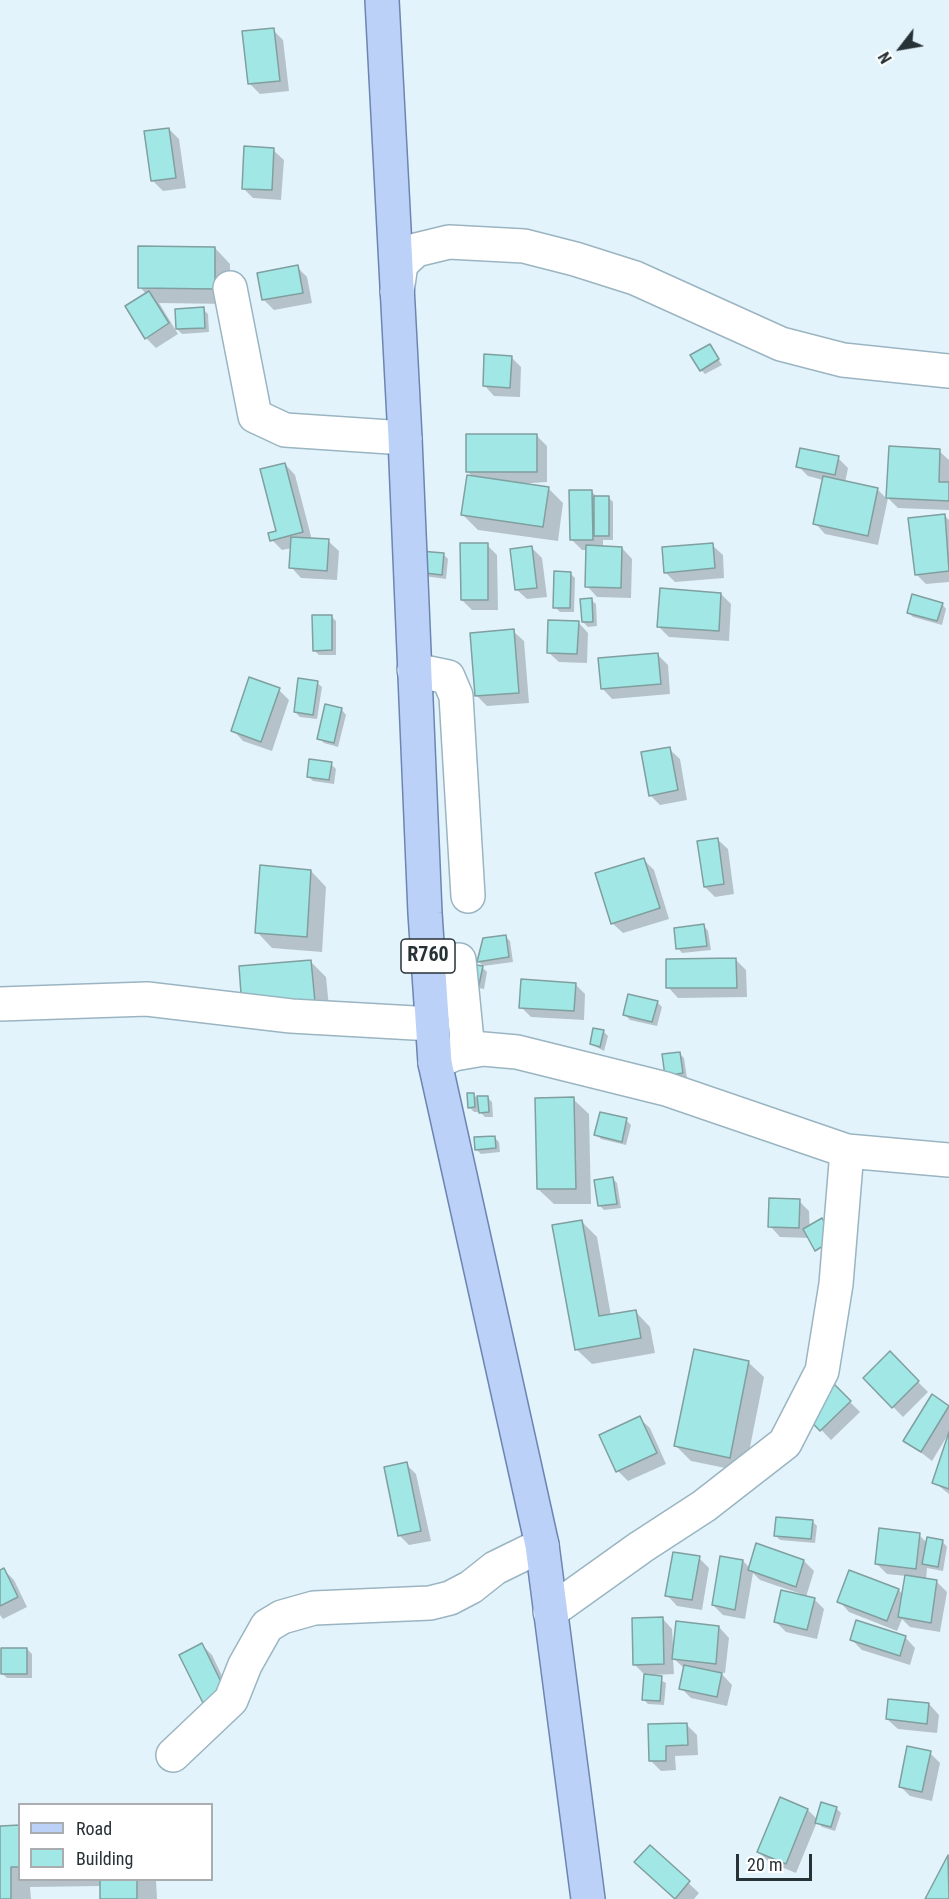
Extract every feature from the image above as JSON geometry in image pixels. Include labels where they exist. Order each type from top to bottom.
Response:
[{"type":"main road","name":"R760","points":[[382,0],[435,1063],[542,1545],[588,1899]]},
{"type":"street","points":[[397,292],[401,264],[417,250],[449,242],[524,246],[575,258],[635,278],[781,344],[843,360],[949,371]]},
{"type":"street","points":[[231,288],[255,416],[285,430],[405,438]]},
{"type":"street","points":[[414,670],[448,677],[456,696],[468,896]]},
{"type":"street","points":[[459,960],[468,1052]]},
{"type":"street","points":[[0,1004],[147,999],[291,1016],[432,1024]]},
{"type":"street","points":[[435,1063],[454,1054],[483,1049],[518,1052],[666,1089],[847,1151],[949,1160]]},
{"type":"street","points":[[550,1612],[641,1547],[704,1506],[784,1443],[822,1371],[836,1284],[847,1151]]},
{"type":"street","points":[[173,1755],[231,1700],[249,1657],[267,1626],[275,1621],[314,1608],[430,1603],[450,1599],[471,1587],[495,1568],[542,1545]]},
{"type":"building","points":[[274,28],[280,81],[248,84],[242,31]]},
{"type":"building","points":[[169,128],[176,178],[151,181],[144,131]]},
{"type":"building","points":[[244,146],[274,148],[272,190],[242,189]]},
{"type":"building","points":[[138,246],[215,247],[215,289],[138,288]]},
{"type":"building","points":[[298,265],[303,293],[262,300],[257,273]]},
{"type":"building","points":[[149,291],[169,323],[145,339],[125,306]]},
{"type":"building","points":[[204,307],[205,328],[176,329],[175,309]]},
{"type":"building","points":[[710,344],[719,359],[700,371],[690,355]]},
{"type":"building","points":[[484,354],[512,356],[510,388],[483,386]]},
{"type":"building","points":[[466,434],[537,434],[537,472],[466,472]]},
{"type":"building","points":[[889,446],[940,449],[939,482],[949,482],[949,501],[886,498]]},
{"type":"building","points":[[800,448],[839,456],[835,475],[796,467]]},
{"type":"building","points":[[285,463],[303,532],[270,541],[268,533],[276,531],[260,469]]},
{"type":"building","points":[[467,475],[549,487],[543,527],[461,515]]},
{"type":"building","points":[[823,476],[878,488],[868,536],[813,524]]},
{"type":"building","points":[[569,490],[592,490],[593,540],[570,540]]},
{"type":"building","points":[[594,496],[609,496],[609,536],[594,536]]},
{"type":"building","points":[[945,514],[949,571],[915,575],[908,518]]},
{"type":"building","points":[[291,537],[329,539],[327,571],[289,568]]},
{"type":"building","points":[[460,543],[488,543],[488,600],[461,600]]},
{"type":"building","points":[[713,543],[715,568],[664,573],[662,547]]},
{"type":"building","points":[[586,545],[622,547],[621,588],[585,587]]},
{"type":"building","points":[[532,546],[537,588],[515,590],[510,549]]},
{"type":"building","points":[[420,551],[444,553],[442,575],[417,572]]},
{"type":"building","points":[[554,571],[571,572],[570,608],[553,608]]},
{"type":"building","points":[[660,588],[721,593],[719,631],[657,627]]},
{"type":"building","points":[[912,594],[943,603],[937,621],[907,613]]},
{"type":"building","points":[[592,598],[593,622],[582,622],[580,599]]},
{"type":"building","points":[[312,615],[332,615],[332,650],[313,651]]},
{"type":"building","points":[[548,620],[579,621],[577,654],[547,653]]},
{"type":"building","points":[[514,629],[519,693],[475,696],[470,633]]},
{"type":"building","points":[[658,653],[661,684],[601,689],[598,658]]},
{"type":"building","points":[[249,677],[280,688],[261,742],[231,731]]},
{"type":"building","points":[[298,678],[318,681],[313,715],[294,712]]},
{"type":"building","points":[[325,704],[342,708],[334,743],[317,739]]},
{"type":"building","points":[[670,747],[678,790],[649,796],[641,752]]},
{"type":"building","points":[[309,759],[332,762],[329,780],[307,777]]},
{"type":"building","points":[[718,838],[724,884],[704,887],[697,841]]},
{"type":"building","points":[[644,858],[660,908],[611,924],[595,873]]},
{"type":"building","points":[[260,865],[311,870],[307,937],[255,933]]},
{"type":"building","points":[[704,924],[707,946],[676,949],[674,928]]},
{"type":"building","points":[[506,935],[509,957],[477,962],[483,938]]},
{"type":"building","points":[[736,958],[737,988],[666,988],[666,959]]},
{"type":"building","points":[[311,960],[315,1002],[242,1008],[239,966]]},
{"type":"building","points":[[470,964],[483,966],[479,985],[467,983]]},
{"type":"building","points":[[521,979],[576,983],[574,1011],[519,1008]]},
{"type":"building","points":[[628,994],[658,1001],[652,1022],[623,1015]]},
{"type":"building","points":[[593,1028],[604,1030],[600,1047],[590,1044]]},
{"type":"building","points":[[680,1052],[683,1073],[665,1076],[662,1054]]},
{"type":"building","points":[[467,1093],[474,1093],[475,1107],[468,1108]]},
{"type":"building","points":[[477,1096],[488,1096],[489,1112],[479,1113]]},
{"type":"building","points":[[574,1097],[576,1189],[537,1189],[535,1098]]},
{"type":"building","points":[[600,1112],[627,1118],[622,1142],[594,1135]]},
{"type":"building","points":[[495,1136],[496,1148],[475,1150],[474,1137]]},
{"type":"building","points":[[613,1177],[617,1204],[598,1206],[594,1180]]},
{"type":"building","points":[[769,1198],[800,1199],[799,1228],[768,1227]]},
{"type":"building","points":[[822,1218],[834,1239],[815,1251],[803,1229]]},
{"type":"building","points":[[582,1220],[599,1316],[636,1310],[641,1338],[575,1350],[552,1225]]},
{"type":"building","points":[[694,1349],[749,1361],[730,1458],[674,1446]]},
{"type":"building","points":[[890,1351],[919,1381],[892,1408],[863,1378]]},
{"type":"building","points":[[832,1382],[851,1401],[820,1431],[802,1412]]},
{"type":"building","points":[[932,1394],[949,1406],[921,1452],[903,1441]]},
{"type":"building","points":[[640,1416],[657,1453],[616,1472],[599,1435]]},
{"type":"building","points":[[949,1432],[949,1489],[932,1483]]},
{"type":"building","points":[[407,1462],[421,1531],[398,1536],[384,1467]]},
{"type":"building","points":[[776,1517],[813,1520],[811,1539],[774,1536]]},
{"type":"building","points":[[879,1528],[920,1533],[916,1569],[875,1564]]},
{"type":"building","points":[[927,1537],[943,1540],[938,1567],[922,1564]]},
{"type":"building","points":[[756,1543],[804,1560],[796,1587],[748,1570]]},
{"type":"building","points":[[673,1552],[700,1556],[692,1600],[665,1596]]},
{"type":"building","points":[[720,1556],[743,1560],[735,1610],[712,1605]]},
{"type":"building","points":[[4,1568],[18,1597],[0,1606],[0,1570]]},
{"type":"building","points":[[849,1570],[899,1589],[887,1621],[837,1602]]},
{"type":"building","points":[[905,1575],[937,1580],[931,1623],[898,1617]]},
{"type":"building","points":[[781,1590],[815,1598],[807,1630],[774,1622]]},
{"type":"building","points":[[663,1617],[664,1664],[633,1665],[632,1618]]},
{"type":"building","points":[[856,1620],[906,1636],[900,1656],[850,1640]]},
{"type":"building","points":[[676,1621],[719,1626],[716,1664],[672,1659]]},
{"type":"building","points":[[202,1643],[227,1694],[204,1705],[179,1655]]},
{"type":"building","points":[[1,1648],[27,1648],[27,1674],[1,1674]]},
{"type":"building","points":[[684,1665],[722,1673],[717,1697],[679,1689]]},
{"type":"building","points":[[644,1674],[662,1676],[660,1701],[642,1700]]},
{"type":"building","points":[[888,1699],[929,1703],[927,1724],[886,1719]]},
{"type":"building","points":[[687,1723],[688,1745],[666,1746],[666,1761],[649,1761],[648,1724]]},
{"type":"building","points":[[907,1746],[931,1751],[922,1792],[899,1787]]},
{"type":"building","points":[[780,1797],[808,1809],[786,1864],[757,1852]]},
{"type":"building","points":[[821,1802],[837,1807],[831,1827],[815,1823]]},
{"type":"building","points":[[18,1825],[18,1867],[11,1867],[11,1899],[0,1899],[0,1826]]},
{"type":"building","points":[[650,1845],[690,1881],[675,1899],[634,1862]]},
{"type":"building","points":[[948,1855],[949,1899],[925,1899]]},
{"type":"building","points":[[100,1881],[137,1881],[137,1899],[100,1899]]}]
